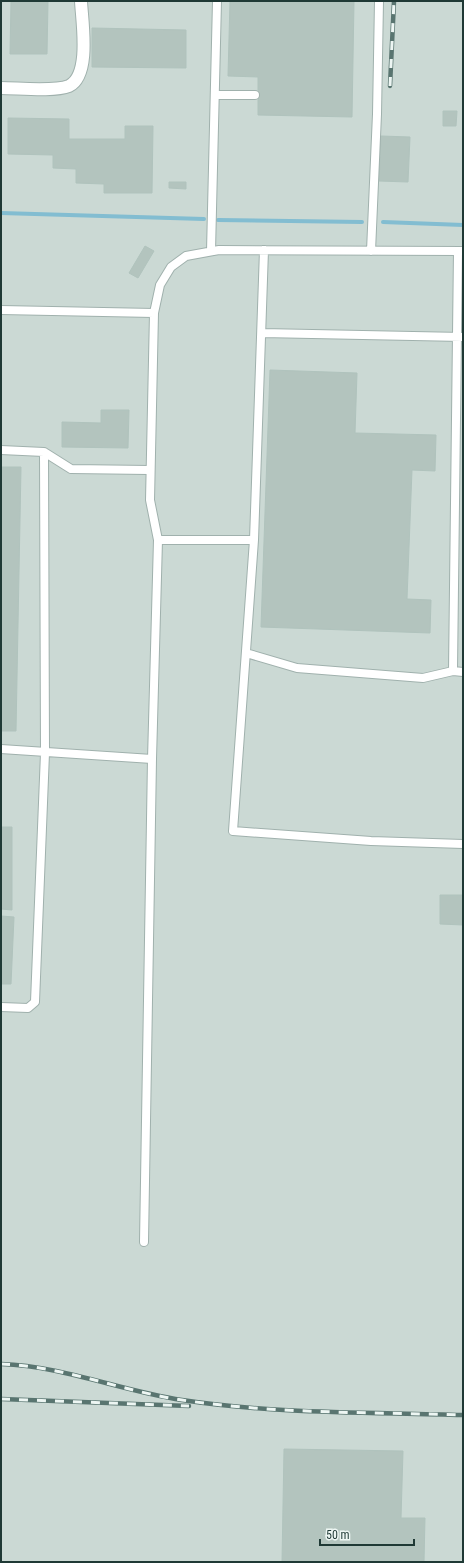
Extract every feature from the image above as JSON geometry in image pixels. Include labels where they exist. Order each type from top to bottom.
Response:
[{"type":"street","points":[[1,88],[56,89],[69,85],[78,77],[84,49],[82,1]]},
{"type":"lane","points":[[211,251],[217,1]]},
{"type":"lane","points":[[371,251],[377,114],[379,1]]},
{"type":"lane","points":[[215,95],[255,95]]},
{"type":"lane","points":[[144,1242],[152,759],[158,540],[150,500],[149,470],[154,313],[160,285],[171,267],[186,256],[219,250],[460,251],[460,337],[453,671]]},
{"type":"lane","points":[[264,250],[254,540],[233,832],[371,841],[463,844]]},
{"type":"lane","points":[[1,310],[154,313]]},
{"type":"lane","points":[[262,333],[460,337]]},
{"type":"lane","points":[[1,450],[44,452],[71,469],[149,470]]},
{"type":"lane","points":[[1,1007],[28,1008],[36,1002],[46,753],[44,452]]},
{"type":"lane","points":[[158,540],[254,540]]},
{"type":"lane","points":[[246,653],[297,668],[423,678],[453,671],[463,672]]},
{"type":"lane","points":[[1,750],[152,759]]},
{"type":"shaded area","points":[[1,1],[463,1],[463,1562],[1,1562]]},
{"type":"building","points":[[11,1],[48,1],[47,54],[10,54]]},
{"type":"building","points":[[230,1],[354,1],[352,117],[258,115],[258,77],[228,76]]},
{"type":"building","points":[[92,28],[186,30],[186,68],[92,67]]},
{"type":"building","points":[[443,111],[457,111],[456,126],[443,126]]},
{"type":"building","points":[[8,118],[69,119],[69,139],[125,139],[125,126],[153,126],[152,193],[104,193],[104,184],[76,183],[76,169],[53,168],[53,155],[8,154]]},
{"type":"building","points":[[381,136],[410,137],[408,182],[379,181]]},
{"type":"building","points":[[169,182],[186,182],[186,189],[169,188]]},
{"type":"building","points":[[145,246],[154,251],[138,278],[129,273]]},
{"type":"building","points":[[270,370],[357,373],[355,433],[436,435],[435,471],[412,470],[407,599],[431,600],[430,633],[261,627]]},
{"type":"building","points":[[101,410],[129,410],[128,448],[62,447],[62,422],[101,423]]},
{"type":"building","points":[[1,467],[21,467],[16,731],[1,731]]},
{"type":"building","points":[[1,827],[12,827],[12,910],[1,909]]},
{"type":"building","points":[[440,895],[463,895],[463,925],[440,924]]},
{"type":"building","points":[[1,916],[14,917],[11,984],[1,984]]},
{"type":"building","points":[[284,1449],[403,1451],[401,1518],[425,1518],[424,1562],[282,1562]]},
{"type":"waterway","points":[[1,213],[204,219]]},
{"type":"waterway","points":[[218,220],[362,222]]},
{"type":"waterway","points":[[383,222],[463,225]]},
{"type":"railway","points":[[390,86],[394,1]]},
{"type":"railway","points":[[1,1364],[47,1369],[159,1396],[217,1405],[322,1412],[463,1415]]},
{"type":"railway","points":[[1,1399],[189,1406]]}]
